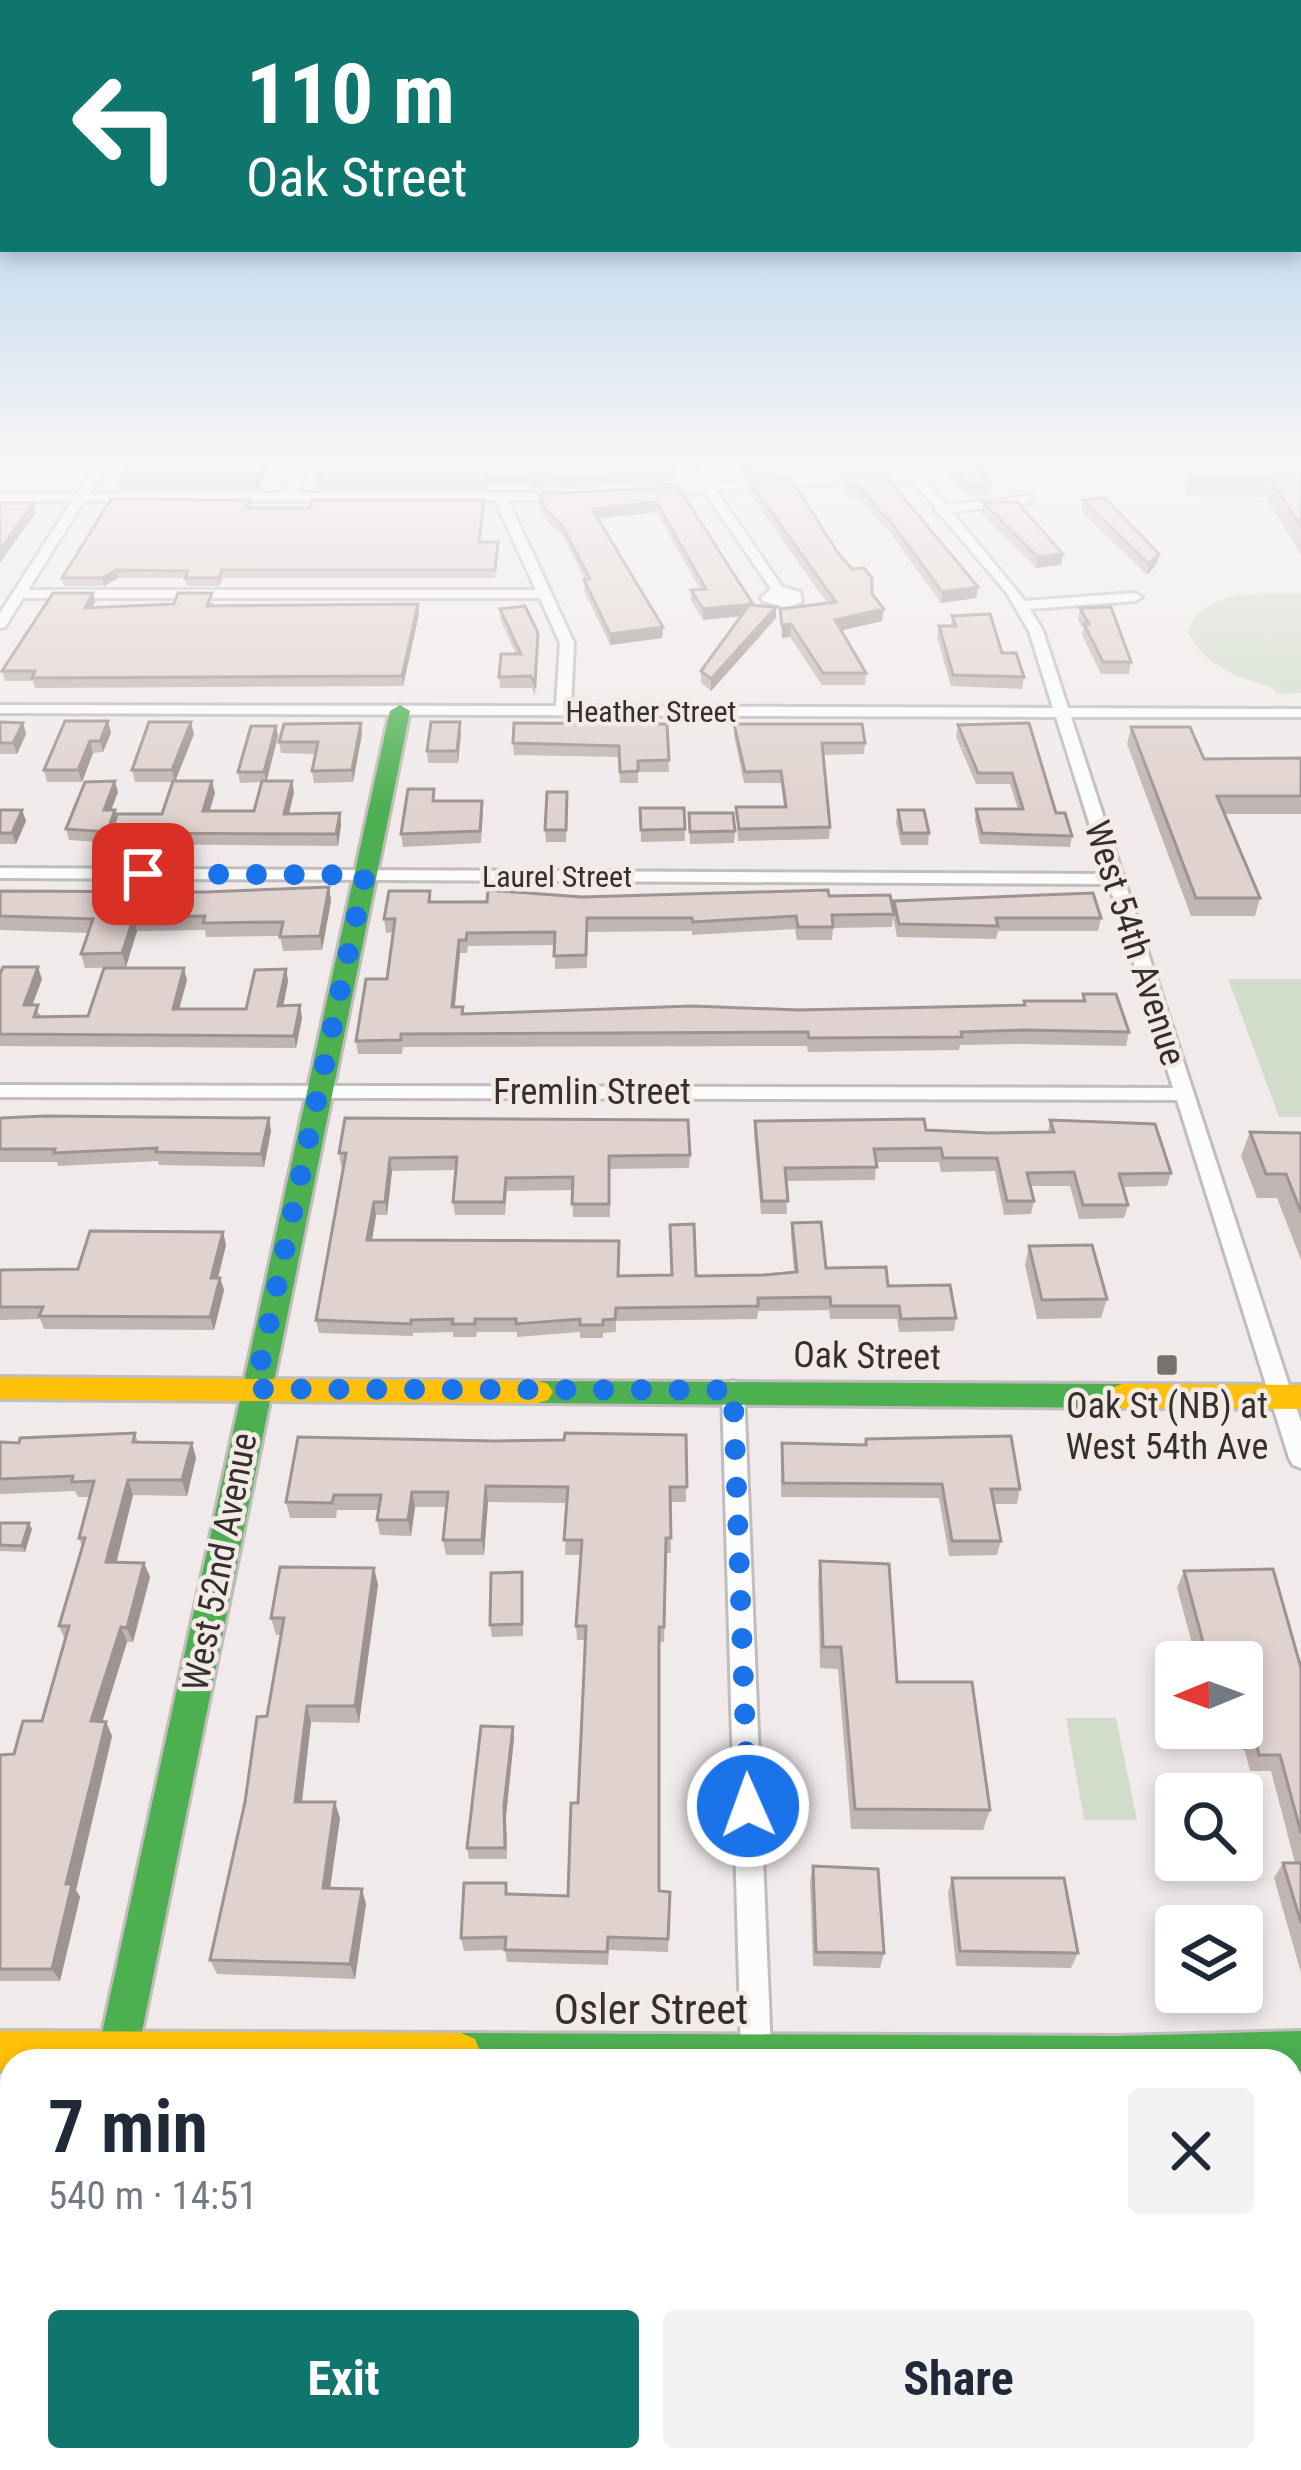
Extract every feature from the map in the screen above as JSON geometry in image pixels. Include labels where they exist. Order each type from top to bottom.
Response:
[{"type":"street","points":[[0,624],[30,579]]},
{"type":"street","points":[[540,579],[567,643],[563,711]]},
{"type":"street","points":[[771,579],[778,590]]},
{"type":"street","name":"West 54th Avenue","points":[[1000,579],[1023,605],[1036,631],[1184,1094],[1292,1397],[1301,1458]]},
{"type":"street","points":[[20,595],[547,594]]},
{"type":"street","points":[[1023,605],[1135,597]]},
{"type":"street","name":"Heather Street","points":[[0,709],[1301,713]]},
{"type":"street","name":"West 52nd Avenue","points":[[118,2049],[400,711]]},
{"type":"street","name":"Laurel Street","points":[[0,873],[1115,879]]},
{"type":"street","name":"Fremlin Street","points":[[0,1091],[1184,1094]]},
{"type":"street","name":"Oak Street","points":[[0,1388],[1292,1397]]},
{"type":"street","points":[[733,1390],[756,2049]]},
{"type":"green space","points":[[1263,593],[1301,593],[1301,693],[1277,694],[1273,688],[1224,669],[1204,654],[1188,632],[1208,606]]},
{"type":"green space","points":[[1228,979],[1301,979],[1301,1117],[1279,1117]]},
{"type":"green space","points":[[1066,1718],[1116,1718],[1137,1820],[1084,1820]]},
{"type":"building","points":[[634,579],[663,627],[610,634],[584,580]]},
{"type":"building","points":[[700,579],[737,579],[753,604],[703,609],[691,590],[706,589]]},
{"type":"building","points":[[820,579],[872,579],[872,594],[884,609],[835,620],[866,673],[823,673],[791,624],[782,625],[780,609],[836,602]]},
{"type":"building","points":[[933,579],[972,579],[978,587],[942,592]]},
{"type":"building","points":[[53,593],[93,593],[85,608],[174,604],[178,593],[212,593],[207,606],[418,604],[402,676],[32,678],[35,671],[2,671]]},
{"type":"building","points":[[749,605],[776,607],[711,679],[701,671]]},
{"type":"building","points":[[525,606],[538,633],[535,684],[531,676],[499,677],[501,654],[521,654],[500,609]]},
{"type":"building","points":[[1111,607],[1131,662],[1103,662],[1084,624],[1089,624],[1080,608]]},
{"type":"building","points":[[990,614],[1002,653],[1016,653],[1024,677],[953,675],[939,626],[956,626],[952,616]]},
{"type":"building","points":[[65,721],[108,721],[100,741],[90,741],[78,770],[44,770]]},
{"type":"building","points":[[0,722],[23,723],[13,743],[0,743]]},
{"type":"building","points":[[149,722],[191,722],[172,770],[132,770]]},
{"type":"building","points":[[431,722],[460,722],[457,751],[427,751]]},
{"type":"building","points":[[361,723],[352,770],[312,771],[318,742],[279,742],[284,724]]},
{"type":"building","points":[[514,723],[667,724],[669,760],[638,761],[638,771],[620,772],[619,746],[513,743]]},
{"type":"building","points":[[1029,723],[1056,813],[1065,813],[1072,836],[982,833],[976,809],[1023,809],[1012,773],[978,773],[958,725]]},
{"type":"building","points":[[734,724],[862,724],[865,743],[822,743],[830,827],[739,829],[736,807],[786,807],[781,771],[745,772]]},
{"type":"building","points":[[251,726],[276,726],[264,772],[238,772]]},
{"type":"building","points":[[1131,727],[1190,727],[1204,759],[1301,758],[1301,796],[1217,796],[1260,898],[1196,898]]},
{"type":"building","points":[[115,781],[104,810],[115,810],[107,832],[66,829],[85,782]]},
{"type":"building","points":[[173,781],[212,781],[203,811],[254,811],[262,781],[292,781],[284,814],[340,813],[336,834],[111,833],[117,814],[162,814]]},
{"type":"building","points":[[408,789],[434,789],[433,801],[482,801],[480,831],[401,834]]},
{"type":"building","points":[[547,792],[567,792],[566,830],[545,830]]},
{"type":"building","points":[[640,808],[684,808],[685,829],[641,830]]},
{"type":"building","points":[[0,810],[22,810],[12,833],[0,833]]},
{"type":"building","points":[[898,810],[924,810],[929,833],[902,833]]},
{"type":"building","points":[[689,813],[733,813],[735,831],[690,832]]},
{"type":"building","points":[[329,887],[320,936],[280,937],[283,922],[203,923],[205,916],[134,917],[122,953],[81,954],[93,919],[0,916],[0,891]]},
{"type":"building","points":[[488,890],[582,897],[828,890],[829,896],[890,895],[894,914],[832,915],[833,927],[798,927],[796,916],[693,922],[692,918],[587,918],[586,955],[554,956],[555,932],[467,933],[466,940],[459,940],[452,1007],[463,1007],[462,1014],[692,1006],[799,1010],[1025,1005],[1024,1001],[1085,1001],[1083,994],[1116,994],[1129,1032],[1023,1030],[961,1032],[962,1037],[809,1038],[808,1032],[401,1034],[401,1040],[356,1041],[366,979],[387,979],[395,919],[384,919],[389,891],[430,891],[429,902],[487,902]]},
{"type":"building","points":[[1093,893],[1101,918],[996,918],[998,926],[899,924],[894,901]]},
{"type":"building","points":[[3,967],[38,967],[24,1005],[38,1005],[34,1017],[88,1016],[104,968],[184,968],[173,1009],[246,1009],[255,970],[286,969],[278,1006],[300,1005],[294,1036],[0,1034]]},
{"type":"building","points":[[0,1118],[269,1118],[261,1154],[156,1152],[157,1148],[54,1153],[55,1149],[0,1149]]},
{"type":"building","points":[[345,1118],[688,1120],[690,1155],[609,1156],[609,1204],[572,1204],[573,1177],[506,1178],[504,1202],[453,1202],[457,1157],[390,1158],[385,1202],[374,1202],[367,1240],[619,1241],[618,1276],[672,1275],[670,1225],[694,1224],[696,1276],[764,1275],[797,1272],[792,1223],[821,1222],[826,1268],[886,1267],[888,1286],[950,1285],[956,1318],[901,1319],[899,1306],[831,1306],[830,1297],[758,1298],[758,1306],[616,1308],[615,1319],[603,1320],[603,1325],[580,1325],[580,1319],[516,1324],[516,1319],[475,1319],[475,1324],[452,1324],[453,1319],[411,1320],[411,1324],[316,1320],[346,1153],[339,1153]]},
{"type":"building","points":[[924,1119],[926,1130],[988,1133],[1054,1132],[1050,1120],[1155,1124],[1171,1173],[1119,1174],[1128,1205],[1083,1205],[1074,1172],[1027,1173],[1034,1201],[1007,1201],[997,1158],[943,1158],[941,1148],[874,1149],[877,1167],[785,1168],[788,1201],[762,1201],[755,1121]]},
{"type":"building","points":[[1250,1132],[1301,1133],[1301,1212],[1286,1174],[1266,1174]]},
{"type":"building","points":[[90,1231],[223,1232],[211,1278],[220,1278],[210,1317],[39,1316],[43,1307],[0,1307],[0,1270],[78,1269]]},
{"type":"building","points":[[1092,1245],[1107,1299],[1042,1300],[1029,1246]]},
{"type":"building","points":[[135,1433],[133,1442],[192,1443],[182,1480],[128,1480],[106,1562],[144,1563],[127,1628],[121,1627],[91,1721],[106,1722],[66,1884],[72,1884],[52,1969],[0,1969],[0,1755],[14,1754],[23,1721],[42,1721],[69,1626],[59,1626],[85,1538],[79,1538],[94,1481],[72,1482],[73,1476],[0,1479],[0,1442]]},
{"type":"building","points":[[565,1433],[686,1435],[687,1487],[670,1487],[671,1538],[666,1538],[664,1627],[659,1627],[659,1891],[670,1892],[668,1939],[608,1937],[607,1952],[505,1950],[506,1937],[461,1938],[464,1883],[506,1883],[506,1894],[568,1896],[571,1803],[578,1803],[586,1626],[576,1626],[582,1540],[564,1540],[568,1487],[486,1486],[482,1540],[443,1540],[448,1492],[412,1492],[408,1520],[377,1520],[381,1495],[334,1495],[332,1503],[286,1502],[298,1437],[564,1440]]},
{"type":"building","points":[[1011,1436],[1020,1489],[991,1489],[1001,1541],[952,1541],[942,1484],[783,1483],[782,1443],[866,1445],[866,1439]]},
{"type":"building","points":[[0,1523],[29,1523],[22,1546],[0,1545]]},
{"type":"building","points":[[820,1561],[889,1564],[897,1682],[972,1682],[990,1810],[855,1809],[841,1647],[823,1647]]},
{"type":"building","points":[[280,1567],[374,1568],[355,1706],[307,1706],[295,1802],[335,1802],[323,1888],[362,1889],[350,1964],[210,1960],[245,1802],[257,1717],[267,1716],[284,1618],[271,1618]]},
{"type":"building","points":[[1273,1569],[1301,1668],[1301,1833],[1280,1755],[1259,1755],[1258,1749],[1263,1749],[1263,1641],[1203,1641],[1184,1571]]},
{"type":"building","points":[[522,1572],[522,1624],[490,1625],[491,1573]]},
{"type":"building","points":[[481,1726],[513,1727],[504,1805],[505,1848],[467,1848]]},
{"type":"building","points":[[1283,1863],[1301,1863],[1301,1923]]},
{"type":"building","points":[[813,1866],[878,1869],[884,1953],[816,1952]]},
{"type":"building","points":[[952,1878],[1064,1878],[1078,1953],[960,1951]]},
{"type":"traffic: fast","points":[[119,2049],[400,711]]},
{"type":"traffic: fast","points":[[538,1392],[1122,1396]]},
{"type":"traffic: slow","points":[[0,1388],[538,1392]]},
{"type":"traffic: slow","points":[[1122,1396],[1301,1397]]},
{"type":"place","name":"Oak St (NB) at West 54th Ave","points":[[1167,1365]]},
{"type":"route","points":[[143,874],[365,875],[255,1389],[733,1390],[748,1806]]}]
